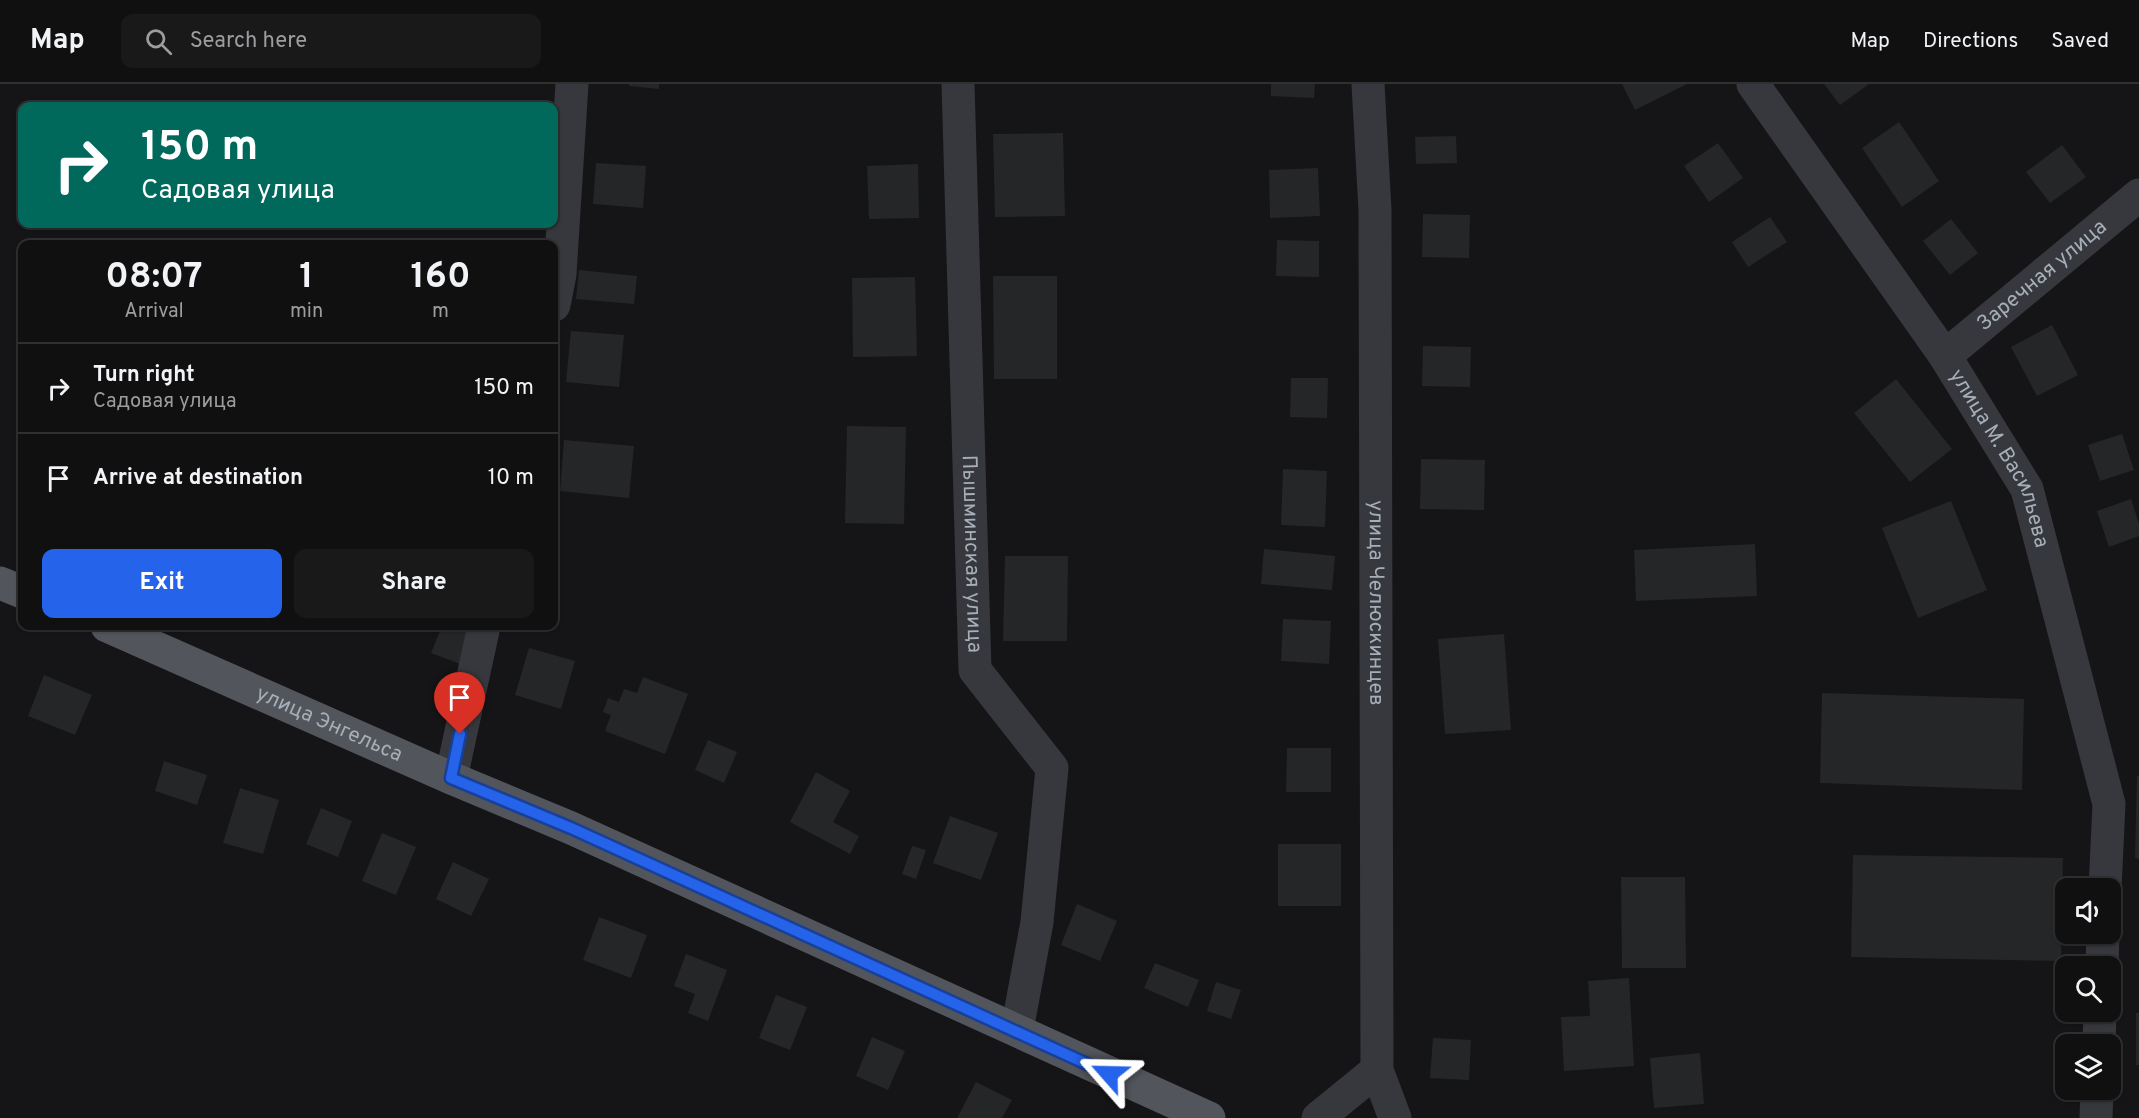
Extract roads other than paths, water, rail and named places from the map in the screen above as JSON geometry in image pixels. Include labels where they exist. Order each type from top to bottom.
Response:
[{"type":"main road","points":[[0,583],[18,590]]},
{"type":"main road","name":"улица Энгельса","points":[[116,630],[451,778],[571,828],[1209,1118]]},
{"type":"street","points":[[558,284],[572,84]]},
{"type":"street","name":"Пышминская улица","points":[[958,84],[975,670],[1052,768],[1037,922],[1017,1030]]},
{"type":"street","name":"улица Челюскинцев","points":[[1368,84],[1375,210],[1377,1070],[1395,1118]]},
{"type":"street","name":"улица М. Васильева","points":[[1753,84],[1945,356],[2027,489],[2109,804],[2105,878]]},
{"type":"street","name":"Заречная улица","points":[[1945,356],[2139,195]]},
{"type":"street","points":[[451,778],[483,630]]},
{"type":"street","points":[[1318,1118],[1377,1070]]},
{"type":"street","points":[[2096,1118],[2097,1100]]}]
